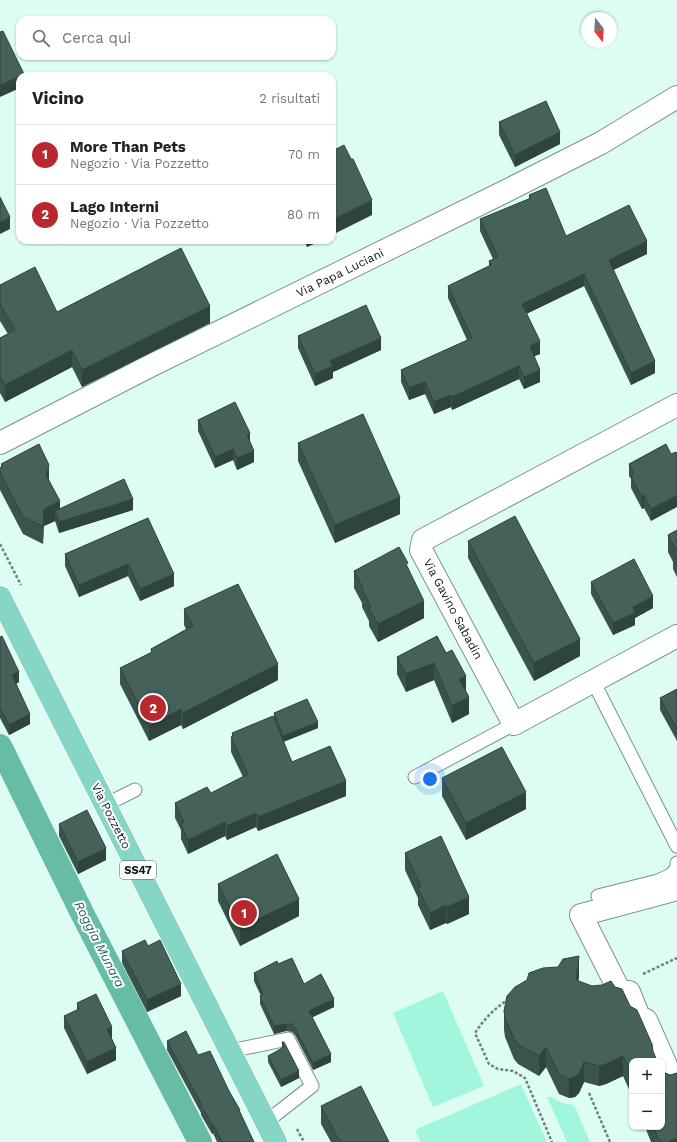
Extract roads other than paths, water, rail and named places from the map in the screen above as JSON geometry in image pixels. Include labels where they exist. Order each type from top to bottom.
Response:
[{"type":"main road","name":"Via Pozzetto","points":[[0,598],[276,1142]]},
{"type":"street","name":"Via Papa Luciani","points":[[0,444],[150,366],[601,143],[677,97]]},
{"type":"street","name":"Via Gavino Sabadin","points":[[514,724],[421,550],[423,540],[677,405]]},
{"type":"street","points":[[514,724],[677,636]]},
{"type":"street","points":[[677,889],[581,915],[622,996],[629,992],[639,1018],[646,1020],[666,1065],[664,1066],[670,1082],[677,1079]]},
{"type":"lane","points":[[593,681],[677,846]]},
{"type":"lane","points":[[415,777],[514,724]]},
{"type":"lane","points":[[105,805],[136,790]]},
{"type":"lane","points":[[598,896],[658,881],[671,875],[677,868],[677,864]]},
{"type":"lane","points":[[230,1051],[288,1039],[312,1086],[266,1122]]},
{"type":"waterway","name":"Roggia Munara","points":[[0,746],[82,913],[200,1142]]},
{"type":"place","name":"Lago Interni","points":[[153,708]]},
{"type":"place","name":"More Than Pets","points":[[244,913]]}]
